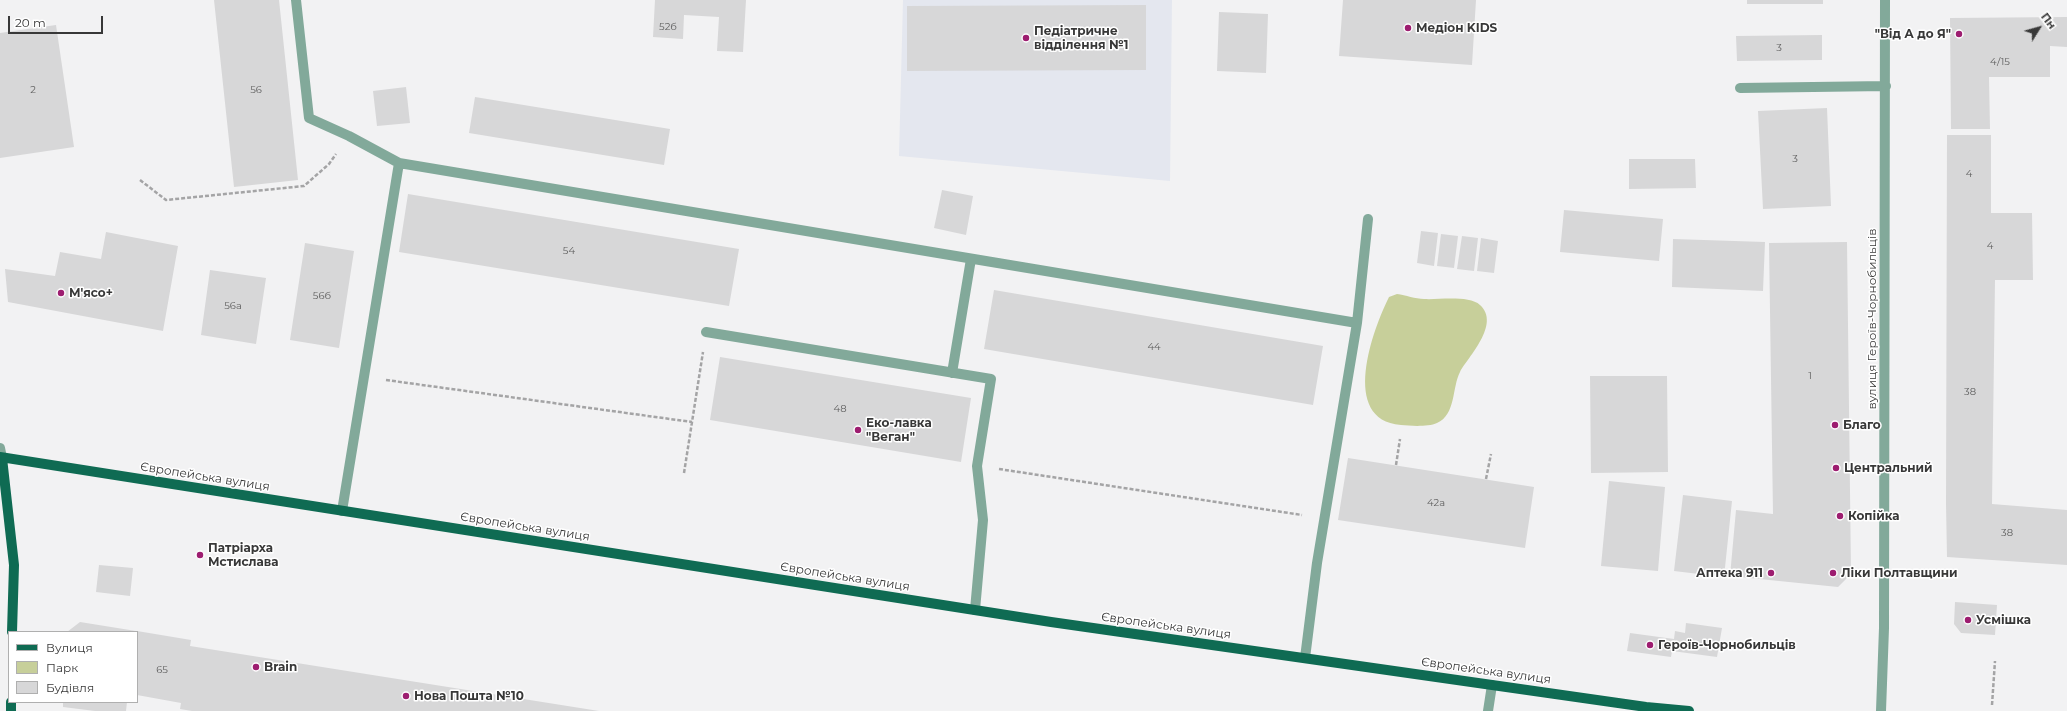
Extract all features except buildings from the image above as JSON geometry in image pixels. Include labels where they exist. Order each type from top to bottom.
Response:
[{"type":"main road","name":"Європейська вулиця","points":[[1,454],[342,511],[975,610],[1646,707],[1689,711]]},
{"type":"main road","points":[[1,454],[14,565],[12,631]]},
{"type":"street","points":[[296,0],[309,118],[349,136],[399,163],[1357,323]]},
{"type":"street","name":"вулиця Героїв-Чорнобильців","points":[[1881,711],[1884,628],[1885,0]]},
{"type":"street","points":[[1740,88],[1886,86]]},
{"type":"street","points":[[342,511],[399,163]]},
{"type":"street","points":[[1305,658],[1324,519],[1357,323],[1368,219]]},
{"type":"street","points":[[952,373],[971,259]]},
{"type":"street","points":[[706,332],[991,379],[977,466],[983,520],[975,610]]},
{"type":"street","points":[[1488,711],[1492,685]]},
{"type":"path","points":[[140,180],[166,200],[304,186],[329,164],[349,136]]},
{"type":"path","points":[[684,473],[706,332]]},
{"type":"path","points":[[364,377],[692,422]]},
{"type":"path","points":[[1396,465],[1400,440]]},
{"type":"path","points":[[1486,479],[1491,454]]},
{"type":"path","points":[[977,466],[1324,519]]},
{"type":"path","points":[[1992,705],[1994,661]]},
{"type":"shaded area","points":[[903,0],[1172,0],[1170,181],[899,156]]},
{"type":"green space","points":[[1397,294],[1421,299],[1469,300],[1480,305],[1485,313],[1487,321],[1485,331],[1457,378],[1451,407],[1443,419],[1437,423],[1419,426],[1401,425],[1382,419],[1371,407],[1366,391],[1366,371],[1369,350],[1375,330],[1389,297]]},
{"type":"place","name":"Медіон KIDS","points":[[1408,28]]},
{"type":"place","name":"\"Від А до Я\"","points":[[1959,34]]},
{"type":"place","name":"Педіатричне відділення №1","points":[[1026,38]]},
{"type":"place","name":"М'ясо+","points":[[61,293]]},
{"type":"place","name":"Благо","points":[[1835,425]]},
{"type":"place","name":"Еко-лавка \"Веган\"","points":[[858,430]]},
{"type":"place","name":"Центральний","points":[[1836,468]]},
{"type":"place","name":"Копійка","points":[[1840,516]]},
{"type":"place","name":"Патріарха Мстислава","points":[[200,555]]},
{"type":"place","name":"Аптека 911","points":[[1771,573]]},
{"type":"place","name":"Ліки Полтавщини","points":[[1833,573]]},
{"type":"place","name":"Усмішка","points":[[1968,620]]},
{"type":"place","name":"Героїв-Чорнобильців","points":[[1650,645]]},
{"type":"place","name":"Brain","points":[[256,667]]},
{"type":"place","name":"Нова Пошта №10","points":[[406,696]]}]
